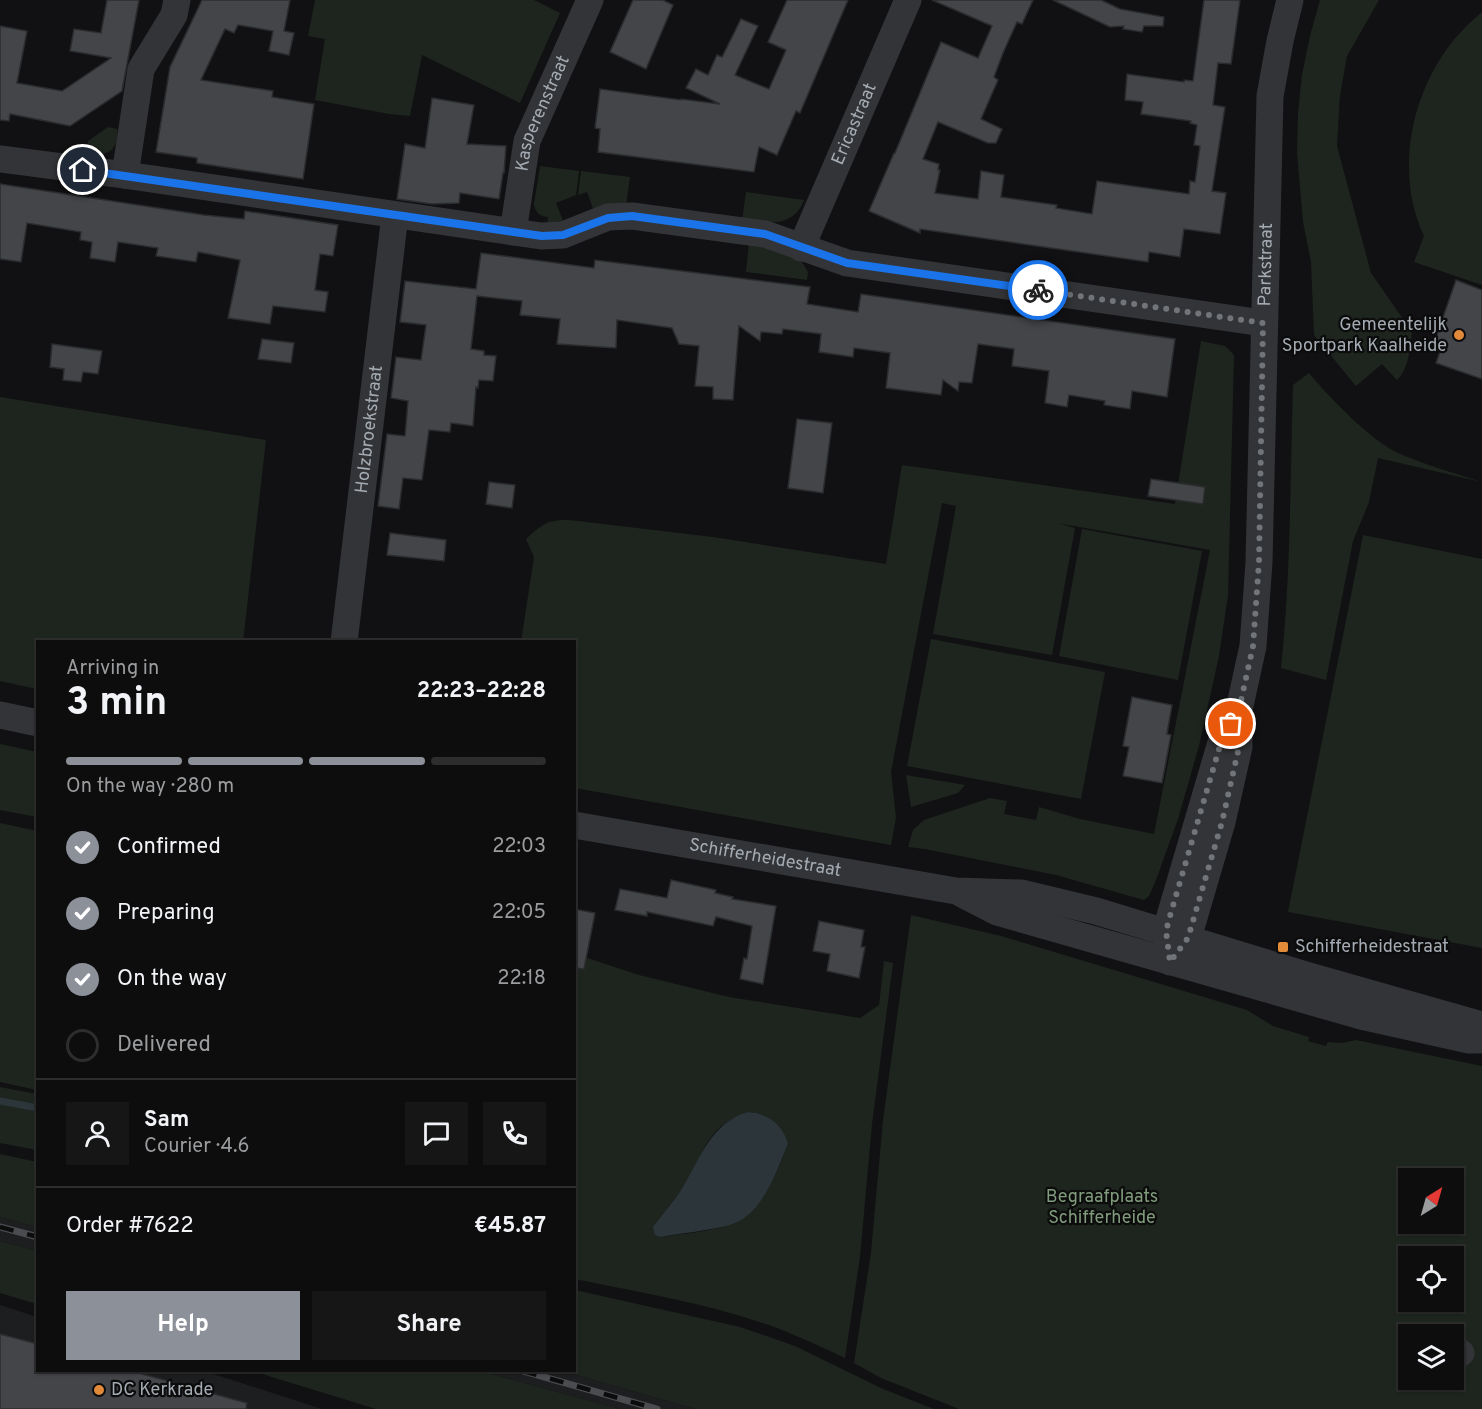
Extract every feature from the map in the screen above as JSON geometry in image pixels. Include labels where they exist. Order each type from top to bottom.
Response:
[{"type":"street","points":[[125,175],[141,69],[174,15],[177,0]]},
{"type":"street","name":"Kasperenstraat","points":[[513,232],[527,141],[590,0]]},
{"type":"street","name":"Ericastraat","points":[[801,248],[908,0]]},
{"type":"street","name":"Parkstraat","points":[[1170,962],[1222,739],[1239,710],[1253,646],[1259,562],[1270,96],[1290,0]]},
{"type":"street","points":[[0,159],[542,236],[563,235],[608,218],[632,216],[765,234],[847,263],[1263,323]]},
{"type":"street","name":"Holzbroekstraat","points":[[344,640],[395,215]]},
{"type":"street","points":[[0,715],[36,723]]},
{"type":"street","name":"Schifferheidestraat","points":[[576,825],[956,891],[1021,893],[1177,934],[1309,976],[1482,1024]]},
{"type":"street","name":"Schifferheidestraat","points":[[956,891],[997,912],[1360,1016],[1469,1040],[1482,1040]]},
{"type":"shaded area","points":[[748,1112],[774,1121],[786,1137],[788,1144],[766,1193],[758,1204],[749,1214],[726,1226],[661,1237],[655,1235],[653,1227],[681,1190],[707,1144],[724,1125]]},
{"type":"shaded area","points":[[0,1217],[36,1227],[36,1251],[0,1241]]},
{"type":"shaded area","name":"DC Kerkrade","points":[[0,1305],[36,1317],[36,1372],[207,1372],[322,1409],[0,1409]]},
{"type":"shaded area","points":[[485,1372],[566,1372],[695,1409],[620,1409]]},
{"type":"green space","points":[[315,0],[534,0],[560,13],[520,103],[422,55],[410,116],[315,100],[325,39],[308,36]]},
{"type":"green space","points":[[1320,0],[1379,0],[1347,56],[1340,95],[1337,146],[1371,273],[1412,332],[1406,364],[1397,380],[1382,364],[1356,386],[1314,335],[1311,262],[1303,222],[1297,152],[1302,75]]},
{"type":"green space","points":[[1482,12],[1482,285],[1414,262],[1424,236],[1415,213],[1410,189],[1409,165],[1411,140],[1423,92],[1447,49]]},
{"type":"green space","points":[[108,127],[117,129],[114,147],[106,153],[88,153],[88,141]]},
{"type":"green space","points":[[540,166],[579,171],[576,195],[556,203],[564,223],[547,225],[548,217],[540,215],[535,209]]},
{"type":"green space","points":[[581,171],[630,177],[626,206],[594,211],[587,192],[578,195]]},
{"type":"green space","points":[[746,192],[804,200],[793,215],[778,222],[742,221]]},
{"type":"green space","points":[[749,243],[799,257],[808,272],[807,280],[746,272]]},
{"type":"green space","points":[[1201,341],[1225,346],[1234,355],[1228,595],[1219,656],[1199,746],[1178,819],[1156,880],[1149,896],[1144,900],[1056,875],[908,847],[913,830],[924,820],[990,798],[1007,801],[1004,814],[1036,820],[1039,807],[1080,819],[1154,834],[1210,550],[1057,523],[1075,528],[1052,655],[933,634],[956,506],[942,503],[891,772],[896,818],[891,845],[576,788],[576,640],[521,640],[534,557],[526,539],[550,522],[569,520],[713,537],[886,564],[902,465],[1175,504]]},
{"type":"green space","points":[[1309,373],[1350,417],[1387,447],[1419,461],[1482,482],[1378,458],[1369,502],[1353,541],[1326,680],[1281,668],[1288,562],[1293,385]]},
{"type":"green space","points":[[0,397],[266,440],[243,640],[36,640],[36,689],[0,681]]},
{"type":"green space","points":[[1082,529],[1202,551],[1178,680],[1059,656]]},
{"type":"green space","points":[[1363,535],[1482,559],[1482,948],[1288,912]]},
{"type":"green space","points":[[931,639],[1105,672],[1081,799],[907,766]]},
{"type":"green space","points":[[0,744],[36,752],[36,817],[0,810]]},
{"type":"green space","points":[[906,775],[965,785],[958,793],[911,807]]},
{"type":"green space","points":[[0,823],[36,831],[36,1090],[0,1082]]},
{"type":"green space","name":"Begraafplaats Schifferheide","points":[[911,915],[1001,936],[1247,1010],[1273,1026],[1309,1037],[1308,1041],[1326,1046],[1328,1042],[1342,1043],[1356,1040],[1482,1066],[1482,1409],[959,1409],[881,1378],[854,1363],[871,1253],[883,1120]]},
{"type":"green space","points":[[576,954],[639,975],[729,997],[860,1018],[879,1005],[884,961],[893,963],[872,1124],[860,1257],[845,1358],[777,1328],[727,1312],[576,1279]],"holes":[[[748,1112],[762,1115],[778,1126],[788,1144],[772,1181],[758,1204],[738,1221],[726,1226],[661,1237],[655,1225],[682,1188],[712,1137],[725,1123],[735,1117]]]},
{"type":"green space","points":[[0,1087],[36,1094],[36,1150],[0,1143]]},
{"type":"green space","points":[[0,1154],[36,1162],[36,1227],[0,1217]]},
{"type":"green space","points":[[0,1241],[36,1251],[36,1304],[0,1293]]},
{"type":"green space","points":[[576,1290],[740,1327],[795,1346],[883,1389],[934,1409],[695,1409],[566,1372],[576,1372]]},
{"type":"green space","points":[[255,1372],[485,1372],[620,1409],[376,1409]]},
{"type":"building","points":[[107,0],[139,0],[122,91],[70,126],[10,114],[9,121],[0,120],[0,26],[27,31],[17,83],[62,91],[111,58],[70,51],[74,29],[101,33]]},
{"type":"building","points":[[202,0],[290,0],[284,31],[294,33],[289,55],[269,51],[273,31],[238,25],[234,33],[225,29],[201,80],[273,91],[272,97],[314,104],[303,179],[197,163],[197,158],[156,152],[170,67]]},
{"type":"building","points":[[633,0],[663,0],[673,5],[646,69],[610,52]]},
{"type":"building","points":[[787,0],[848,0],[800,113],[796,111],[777,155],[759,147],[754,172],[598,152],[600,129],[595,128],[600,89],[720,104],[686,88],[696,69],[708,75],[717,55],[722,57],[741,19],[758,26],[735,75],[769,89],[786,50],[768,42]]},
{"type":"building","points":[[932,0],[1033,0],[1022,24],[1017,22],[1003,53],[994,77],[998,80],[981,119],[1002,129],[996,143],[988,143],[938,122],[923,159],[939,164],[938,170],[940,170],[935,193],[978,199],[981,171],[1004,175],[1001,197],[1057,205],[1056,208],[1092,214],[1097,181],[1189,194],[1190,181],[1195,182],[1200,146],[1194,145],[1197,125],[1190,123],[1191,121],[1141,114],[1143,102],[1125,100],[1127,74],[1184,82],[1184,80],[1193,81],[1204,0],[1240,0],[1231,64],[1218,63],[1213,105],[1225,107],[1212,191],[1226,193],[1220,234],[1184,229],[1180,257],[1149,252],[1148,262],[920,229],[920,233],[869,211],[941,42],[978,58],[992,26]]},
{"type":"building","points":[[1053,0],[1101,0],[1120,9],[1164,17],[1163,26],[1144,26],[1142,32],[1123,29],[1124,26],[1110,27]]},
{"type":"building","points":[[432,98],[474,105],[467,144],[506,146],[499,199],[460,193],[459,203],[432,204],[397,199],[405,144],[425,148]]},
{"type":"building","points":[[0,184],[204,215],[244,219],[245,211],[338,225],[333,256],[320,254],[315,290],[328,292],[325,312],[273,306],[270,324],[228,318],[240,260],[198,252],[196,262],[156,256],[158,248],[118,242],[115,262],[90,258],[92,242],[80,240],[81,232],[27,223],[21,262],[0,259]]},
{"type":"building","points":[[481,253],[594,268],[595,260],[810,287],[807,304],[858,312],[861,294],[1175,339],[1167,397],[1132,391],[1130,409],[1104,405],[1105,401],[1069,395],[1067,407],[1045,403],[1049,371],[1012,366],[1014,349],[978,344],[972,383],[959,382],[958,391],[943,380],[941,395],[886,388],[890,353],[854,348],[853,357],[819,352],[821,334],[783,329],[782,334],[761,332],[760,341],[739,326],[733,400],[713,399],[713,387],[695,386],[699,346],[679,344],[672,328],[617,320],[616,348],[557,344],[560,319],[520,315],[522,301],[477,296],[471,349],[484,351],[484,355],[496,356],[493,381],[479,380],[478,388],[476,387],[473,426],[451,423],[450,432],[429,430],[422,480],[403,478],[399,509],[378,506],[387,434],[405,436],[408,401],[391,398],[396,357],[421,360],[426,325],[400,322],[405,281],[476,289]]},
{"type":"building","name":"Gemeentelijk Sportpark Kaalheide","points":[[1456,280],[1482,290],[1482,379],[1436,363],[1442,346],[1434,343]]},
{"type":"building","points":[[262,339],[294,343],[291,363],[258,359]]},
{"type":"building","points":[[52,344],[102,351],[98,374],[83,372],[81,382],[63,380],[64,369],[50,367]]},
{"type":"building","points":[[797,419],[832,423],[823,493],[788,488]]},
{"type":"building","points":[[1151,479],[1205,487],[1203,504],[1148,496]]},
{"type":"building","points":[[489,482],[515,485],[512,508],[486,504]]},
{"type":"building","points":[[390,533],[446,540],[444,561],[387,555]]},
{"type":"building","points":[[1132,697],[1172,705],[1167,734],[1171,735],[1162,783],[1123,776],[1129,747],[1123,746]]},
{"type":"building","points":[[671,880],[716,890],[715,893],[733,897],[732,899],[776,906],[763,984],[740,979],[744,958],[747,959],[752,926],[716,917],[713,926],[647,912],[647,916],[615,910],[620,889],[667,898]]},
{"type":"building","points":[[576,909],[595,913],[584,969],[576,968]]},
{"type":"building","points":[[819,921],[864,930],[861,947],[865,947],[859,978],[827,971],[830,954],[813,951]]},
{"type":"building","name":"DC Kerkrade","points":[[0,1334],[36,1343],[36,1372],[136,1372],[247,1403],[246,1409],[0,1409]]},
{"type":"waterway","points":[[0,1101],[36,1108]]},
{"type":"railway","points":[[0,1227],[36,1236]]},
{"type":"railway","points":[[527,1372],[657,1409]]},
{"type":"way so far","points":[[1038,290],[1263,323],[1259,562],[1253,646],[1239,710],[1239,747],[1222,822],[1188,938],[1170,962],[1166,931],[1222,739],[1231,724]]},
{"type":"place","name":"Gemeentelijk Sportpark Kaalheide","points":[[1459,335]]},
{"type":"place","name":"Schifferheidestraat","points":[[1283,947]]},
{"type":"place","name":"DC Kerkrade","points":[[99,1390]]},
{"type":"route","points":[[83,170],[542,236],[563,235],[608,218],[632,216],[765,234],[847,263],[1038,290]]}]
